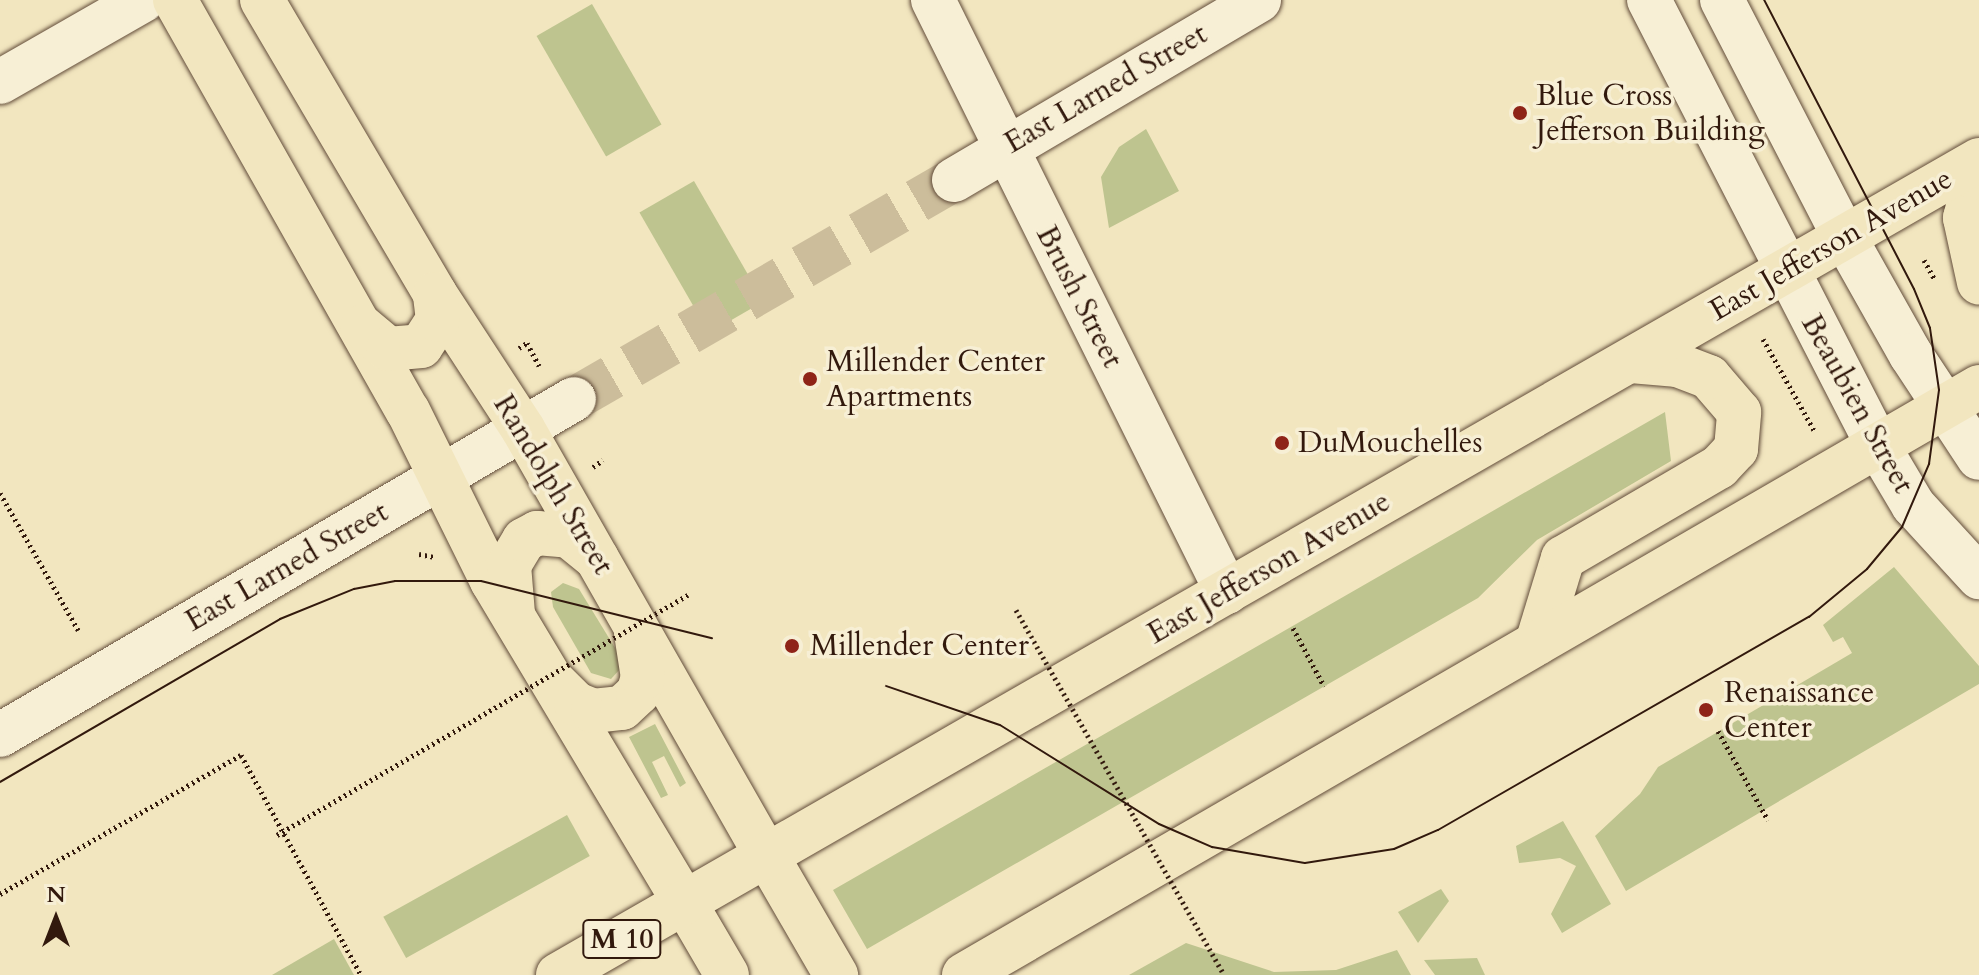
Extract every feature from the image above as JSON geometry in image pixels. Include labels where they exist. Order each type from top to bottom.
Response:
[{"type":"main road","points":[[175,0],[362,327],[442,476],[468,538],[727,975]]},
{"type":"main road","name":"Randolph Street","points":[[262,0],[435,294],[523,429],[836,975]]},
{"type":"main road","points":[[1979,163],[1965,218],[1979,282]]},
{"type":"main road","name":"East Jefferson Avenue","points":[[558,975],[1979,163]]},
{"type":"main road","points":[[362,327],[388,349],[421,346],[438,320],[435,294]]},
{"type":"main road","points":[[1537,643],[1563,558],[1719,467],[1736,449],[1739,412],[1709,377],[1678,365],[1631,361]]},
{"type":"main road","points":[[964,975],[1962,397]]},
{"type":"main road","points":[[514,616],[509,565],[524,540],[537,533],[569,536],[603,567]]},
{"type":"main road","points":[[545,671],[576,704],[593,711],[622,708],[638,693],[643,678],[633,619]]},
{"type":"street","points":[[0,82],[143,0]]},
{"type":"street","name":"Brush Street","points":[[933,0],[1227,592]]},
{"type":"street","name":"East Larned Street","points":[[954,180],[1259,0]]},
{"type":"street","name":"Beaubien Street","points":[[1649,0],[1785,272],[1878,446],[1913,505],[1979,577]]},
{"type":"street","points":[[1722,0],[1845,238],[1962,397],[1979,458]]},
{"type":"street","name":"East Larned Street","points":[[0,735],[574,399]]},
{"type":"street","points":[[987,975],[1024,940]]},
{"type":"path","points":[[1763,339],[1815,432]]},
{"type":"path","points":[[527,343],[539,366]]},
{"type":"path","points":[[589,469],[603,460]]},
{"type":"path","points":[[0,493],[78,630]]},
{"type":"path","points":[[419,554],[432,558]]},
{"type":"path","points":[[277,835],[688,595]]},
{"type":"path","points":[[1016,610],[1224,975]]},
{"type":"path","points":[[1293,628],[1324,686]]},
{"type":"path","points":[[1718,731],[1768,820]]},
{"type":"path","points":[[0,894],[241,755],[361,975]]},
{"type":"green space","points":[[592,4],[662,124],[606,156],[537,36]]},
{"type":"green space","points":[[1146,129],[1179,191],[1109,228],[1101,177],[1119,147]]},
{"type":"green space","points":[[694,181],[764,301],[709,333],[639,212]]},
{"type":"green space","points":[[1665,412],[1671,461],[1537,540],[1478,598],[867,949],[833,890]]},
{"type":"green space","points":[[1894,567],[1979,666],[1979,684],[1626,891],[1595,836],[1640,794],[1658,767],[1852,653],[1843,637],[1833,642],[1823,625]]},
{"type":"green space","points":[[563,583],[579,589],[620,656],[621,668],[611,679],[591,673],[553,607],[551,592]]},
{"type":"green space","points":[[655,724],[686,783],[680,787],[664,756],[652,762],[668,795],[661,798],[629,737]]},
{"type":"green space","points":[[567,815],[590,856],[406,958],[383,917]]},
{"type":"green space","points":[[1563,821],[1611,904],[1562,933],[1551,914],[1576,866],[1560,858],[1519,863],[1516,846]]},
{"type":"green space","points":[[1441,889],[1449,901],[1418,943],[1398,912]]},
{"type":"green space","points":[[334,939],[354,975],[272,975]]},
{"type":"green space","points":[[1186,943],[1274,972],[1336,970],[1397,950],[1411,975],[1129,975]]},
{"type":"green space","points":[[1477,958],[1485,975],[1435,975],[1424,960]]},
{"type":"tunnel","points":[[574,399],[954,180]]},
{"type":"tram line","points":[[886,686],[1000,725],[1159,824],[1212,847],[1305,863],[1394,849],[1438,830],[1809,617],[1867,569],[1902,527],[1929,464],[1939,390],[1930,328],[1914,289],[1764,0]]},
{"type":"tram line","points":[[0,782],[280,619],[354,589],[395,581],[481,581],[712,638]]},
{"type":"place","name":"Blue Cross Jefferson Building","points":[[1520,113]]},
{"type":"place","name":"Millender Center Apartments","points":[[810,379]]},
{"type":"place","name":"DuMouchelles","points":[[1282,443]]},
{"type":"place","name":"Millender Center","points":[[792,646]]},
{"type":"place","name":"Renaissance Center","points":[[1706,710]]}]
